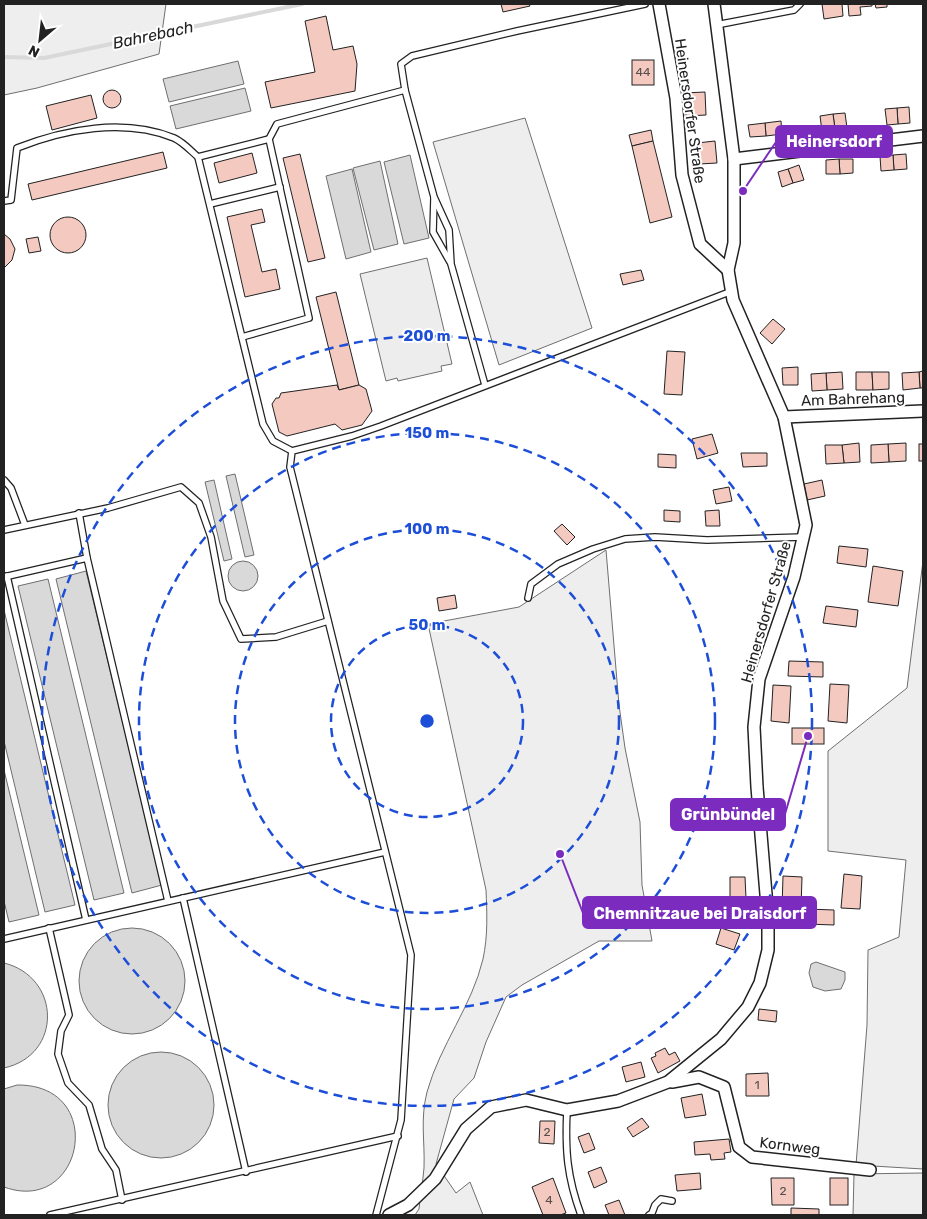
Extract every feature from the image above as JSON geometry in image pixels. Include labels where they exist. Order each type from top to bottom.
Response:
[{"type":"street","name":"Heinersdorfer Straße","points":[[659,4],[676,98],[682,175],[700,244],[728,270]]},
{"type":"street","name":"Heinersdorfer Straße","points":[[389,1215],[408,1205],[436,1179],[466,1129],[491,1108],[526,1100],[567,1110],[618,1101],[672,1081],[721,1039],[748,1007],[760,983],[768,950],[768,918],[754,727],[760,679],[794,577],[806,525],[784,416],[732,292],[728,270],[734,244],[734,158],[714,4]]},
{"type":"street","points":[[734,158],[923,136]]},
{"type":"street","name":"Am Bahrehang","points":[[784,416],[923,411]]},
{"type":"street","name":"Kornweg","points":[[672,1081],[699,1077],[724,1087],[739,1147],[752,1157],[870,1170]]},
{"type":"lane","points":[[485,386],[452,264],[449,230],[434,197],[405,90],[401,64],[412,56],[517,30],[645,4]]},
{"type":"lane","points":[[716,25],[794,10],[800,4]]},
{"type":"lane","points":[[242,337],[309,318],[269,139],[277,124],[405,90]]},
{"type":"lane","points":[[4,201],[11,200],[17,148],[50,135],[118,127],[148,131],[176,139],[198,157],[263,424],[273,441],[292,451],[352,436],[732,292]]},
{"type":"lane","points":[[198,157],[269,139]]},
{"type":"lane","points":[[210,204],[280,188]]},
{"type":"lane","points":[[434,197],[433,232],[452,264]]},
{"type":"lane","points":[[292,451],[290,467],[411,955],[401,1120],[376,1215]]},
{"type":"lane","points":[[4,480],[11,488],[26,525]]},
{"type":"lane","points":[[4,530],[108,508],[181,487],[200,502],[211,537],[223,601],[241,639],[276,637],[328,621]]},
{"type":"lane","points":[[78,513],[168,901]]},
{"type":"lane","points":[[528,598],[531,584],[558,564],[593,549],[626,539],[655,537],[707,540],[804,536]]},
{"type":"lane","points":[[86,920],[5,577],[87,558]]},
{"type":"lane","points":[[4,939],[385,852]]},
{"type":"lane","points":[[183,898],[246,1172]]},
{"type":"lane","points":[[49,928],[69,1015],[61,1031],[58,1054],[68,1083],[89,1105],[102,1149],[116,1170],[122,1200]]},
{"type":"lane","points":[[567,1110],[565,1154],[569,1176],[581,1215]]},
{"type":"lane","points":[[50,1215],[398,1136]]},
{"type":"lane","points":[[649,1215],[661,1199],[672,1200]]},
{"type":"shaded area","points":[[4,4],[166,4],[159,54],[37,88],[4,95]]},
{"type":"shaded area","points":[[238,61],[244,84],[169,102],[163,79]]},
{"type":"shaded area","points":[[245,88],[251,111],[176,129],[170,106]]},
{"type":"shaded area","points":[[525,118],[592,328],[499,365],[433,142]]},
{"type":"shaded area","points":[[410,155],[429,238],[404,244],[384,162]]},
{"type":"shaded area","points":[[380,161],[398,244],[374,250],[353,168]]},
{"type":"shaded area","points":[[352,169],[371,252],[346,259],[326,176]]},
{"type":"shaded area","points":[[427,258],[452,364],[441,366],[442,371],[398,381],[397,378],[386,381],[360,274]]},
{"type":"shaded area","points":[[235,474],[254,555],[245,557],[226,476]]},
{"type":"shaded area","points":[[214,480],[232,559],[224,561],[205,482]]},
{"type":"shaded area","points":[[606,550],[619,705],[625,748],[640,822],[642,885],[652,941],[599,941],[522,985],[506,997],[486,1042],[474,1078],[454,1099],[436,1164],[456,1193],[470,1182],[483,1215],[415,1215],[419,1209],[424,1173],[423,1121],[427,1092],[440,1058],[478,976],[485,950],[487,924],[486,890],[428,624],[519,607]]},
{"type":"shaded area","points":[[243,561],[254,565],[258,576],[254,587],[243,591],[232,587],[228,576],[232,565]]},
{"type":"shaded area","points":[[923,561],[923,1169],[856,1165],[867,1025],[868,950],[899,937],[906,860],[828,851],[828,751],[907,688]]},
{"type":"shaded area","points":[[86,571],[162,885],[132,893],[56,579]]},
{"type":"shaded area","points":[[48,579],[124,893],[94,900],[18,586]]},
{"type":"shaded area","points":[[4,610],[75,905],[45,912],[4,741]]},
{"type":"shaded area","points":[[4,770],[39,915],[9,922],[4,901]]},
{"type":"shaded area","points":[[132,928],[152,932],[170,943],[181,961],[185,981],[181,1001],[170,1019],[152,1030],[132,1034],[112,1030],[94,1019],[83,1001],[79,981],[83,961],[94,943],[112,932]]},
{"type":"shaded area","points":[[816,962],[845,972],[845,980],[841,989],[825,991],[813,987],[809,973],[811,964]]},
{"type":"shaded area","points":[[4,963],[23,971],[36,983],[45,999],[47,1016],[45,1033],[37,1048],[23,1060],[4,1068]]},
{"type":"shaded area","points":[[161,1052],[181,1056],[199,1067],[210,1085],[214,1105],[210,1125],[199,1143],[181,1154],[161,1158],[141,1154],[123,1143],[112,1125],[108,1105],[112,1085],[123,1067],[141,1056]]},
{"type":"shaded area","points":[[17,1085],[46,1090],[65,1105],[74,1124],[75,1146],[67,1167],[53,1183],[31,1191],[4,1187],[4,1089]]},
{"type":"shaded area","points":[[923,1173],[923,1215],[853,1215],[854,1174]]},
{"type":"building","points":[[501,4],[529,4],[530,6],[503,12]]},
{"type":"building","points":[[822,4],[842,4],[843,16],[824,19]]},
{"type":"building","points":[[848,4],[872,4],[872,6],[860,7],[861,15],[849,16]]},
{"type":"building","points":[[875,4],[887,4],[887,7],[876,8]]},
{"type":"building","points":[[326,16],[333,50],[353,46],[357,64],[355,91],[271,108],[265,82],[315,72],[305,21]]},
{"type":"building","points":[[632,60],[654,60],[654,85],[632,85]]},
{"type":"building","points":[[112,90],[118,93],[121,99],[118,105],[112,108],[106,105],[103,99],[106,93]]},
{"type":"building","points":[[705,92],[706,115],[686,116],[684,93]]},
{"type":"building","points":[[91,95],[97,118],[52,130],[46,106]]},
{"type":"building","points":[[909,107],[910,123],[898,124],[897,108]]},
{"type":"building","points":[[897,108],[898,124],[887,125],[885,109]]},
{"type":"building","points":[[845,113],[847,128],[835,129],[833,114]]},
{"type":"building","points":[[833,114],[835,129],[822,131],[820,116]]},
{"type":"building","points":[[781,121],[782,134],[766,136],[765,123]]},
{"type":"building","points":[[765,123],[766,136],[750,137],[748,125]]},
{"type":"building","points":[[651,130],[653,141],[632,146],[629,135]]},
{"type":"building","points":[[653,141],[672,217],[650,223],[632,146]]},
{"type":"building","points":[[715,141],[717,163],[699,164],[697,143]]},
{"type":"building","points":[[163,152],[167,168],[32,200],[28,184]]},
{"type":"building","points":[[252,153],[257,173],[219,183],[214,163]]},
{"type":"building","points":[[300,154],[325,258],[308,262],[283,158]]},
{"type":"building","points":[[906,154],[907,169],[894,170],[893,155]]},
{"type":"building","points":[[893,155],[894,170],[881,171],[880,156]]},
{"type":"building","points":[[839,159],[853,159],[853,173],[840,174]]},
{"type":"building","points":[[839,159],[840,174],[826,174],[826,160]]},
{"type":"building","points":[[799,165],[804,180],[793,183],[788,169]]},
{"type":"building","points":[[788,169],[793,183],[782,187],[778,172]]},
{"type":"building","points":[[262,209],[265,222],[251,225],[262,272],[276,269],[280,289],[245,297],[227,217]]},
{"type":"building","points":[[68,217],[75,218],[81,222],[85,228],[85,242],[81,248],[75,252],[68,253],[61,252],[55,248],[51,242],[50,235],[51,228],[55,222],[61,218]]},
{"type":"building","points":[[4,234],[10,239],[15,249],[12,260],[4,268]]},
{"type":"building","points":[[38,237],[41,251],[29,253],[26,239]]},
{"type":"building","points":[[641,270],[644,280],[623,285],[620,274]]},
{"type":"building","points":[[336,292],[359,385],[339,390],[316,297]]},
{"type":"building","points":[[773,319],[785,329],[772,344],[760,333]]},
{"type":"building","points":[[667,351],[685,352],[682,395],[664,394]]},
{"type":"building","points":[[798,367],[798,385],[783,385],[782,368]]},
{"type":"building","points":[[923,371],[923,388],[920,388],[919,372]]},
{"type":"building","points":[[842,372],[843,389],[827,390],[826,373]]},
{"type":"building","points":[[856,372],[872,372],[873,390],[856,390]]},
{"type":"building","points":[[872,372],[889,372],[889,389],[873,390]]},
{"type":"building","points":[[919,372],[920,388],[903,390],[902,373]]},
{"type":"building","points":[[826,373],[827,390],[812,391],[811,374]]},
{"type":"building","points":[[337,385],[339,390],[359,385],[366,389],[372,411],[362,425],[342,430],[335,424],[287,436],[279,432],[272,404],[276,398],[279,398],[281,393]]},
{"type":"building","points":[[712,434],[718,453],[697,459],[692,439]]},
{"type":"building","points":[[859,443],[860,462],[844,463],[842,445]]},
{"type":"building","points":[[906,443],[906,461],[889,462],[888,444]]},
{"type":"building","points":[[888,444],[889,462],[871,463],[871,445]]},
{"type":"building","points":[[919,444],[923,444],[923,461],[919,461]]},
{"type":"building","points":[[825,445],[842,445],[844,463],[826,464]]},
{"type":"building","points":[[741,453],[767,453],[767,466],[743,467]]},
{"type":"building","points":[[658,454],[676,455],[676,468],[658,467]]},
{"type":"building","points":[[822,480],[825,496],[807,500],[804,484]]},
{"type":"building","points":[[729,487],[732,501],[716,504],[713,490]]},
{"type":"building","points":[[664,510],[680,511],[680,522],[664,521]]},
{"type":"building","points":[[719,510],[720,526],[706,526],[705,511]]},
{"type":"building","points":[[562,524],[575,537],[567,545],[554,531]]},
{"type":"building","points":[[839,546],[868,549],[866,567],[837,563]]},
{"type":"building","points":[[873,566],[903,571],[898,606],[868,602]]},
{"type":"building","points":[[455,595],[457,608],[439,611],[437,598]]},
{"type":"building","points":[[826,606],[858,610],[856,627],[823,623]]},
{"type":"building","points":[[789,661],[823,662],[823,677],[788,676]]},
{"type":"building","points":[[830,684],[849,685],[847,723],[828,721]]},
{"type":"building","points":[[773,685],[791,686],[789,723],[771,721]]},
{"type":"building","points":[[792,728],[824,728],[824,744],[792,744]]},
{"type":"building","points":[[844,874],[862,876],[860,909],[841,908]]},
{"type":"building","points":[[783,876],[802,877],[801,908],[782,908]]},
{"type":"building","points":[[730,877],[745,877],[746,898],[730,898]]},
{"type":"building","points":[[807,909],[834,910],[834,925],[806,924]]},
{"type":"building","points":[[721,928],[740,934],[734,950],[716,944]]},
{"type":"building","points":[[759,1009],[777,1011],[776,1022],[758,1020]]},
{"type":"building","points":[[665,1048],[669,1055],[675,1052],[680,1061],[658,1073],[651,1058],[656,1056],[655,1053]]},
{"type":"building","points":[[641,1062],[645,1077],[626,1082],[622,1067]]},
{"type":"building","points":[[768,1073],[769,1096],[746,1096],[746,1074]]},
{"type":"building","points":[[702,1094],[706,1115],[685,1118],[681,1098]]},
{"type":"building","points":[[642,1118],[649,1127],[633,1137],[627,1128]]},
{"type":"building","points":[[540,1121],[555,1121],[554,1144],[539,1143]]},
{"type":"building","points":[[589,1133],[595,1149],[584,1153],[578,1137]]},
{"type":"building","points":[[729,1139],[731,1152],[724,1153],[725,1159],[711,1160],[710,1154],[695,1155],[694,1142]]},
{"type":"building","points":[[601,1167],[607,1182],[594,1188],[588,1172]]},
{"type":"building","points":[[700,1173],[701,1189],[677,1191],[675,1175]]},
{"type":"building","points":[[553,1178],[566,1213],[543,1215],[532,1187]]},
{"type":"building","points":[[771,1178],[794,1178],[794,1205],[772,1205]]},
{"type":"building","points":[[830,1178],[848,1178],[848,1205],[830,1205]]},
{"type":"building","points":[[619,1200],[625,1215],[609,1215],[605,1205]]},
{"type":"building","points":[[791,1208],[819,1209],[819,1215],[791,1215]]},
{"type":"waterway","name":"Bahrebach","points":[[4,57],[44,58],[302,4]]},
{"type":"place","name":"Heinersdorf","points":[[743,191]]},
{"type":"place","name":"Grünbündel","points":[[808,736]]},
{"type":"place","name":"Chemnitzaue bei Draisdorf","points":[[560,854]]}]
